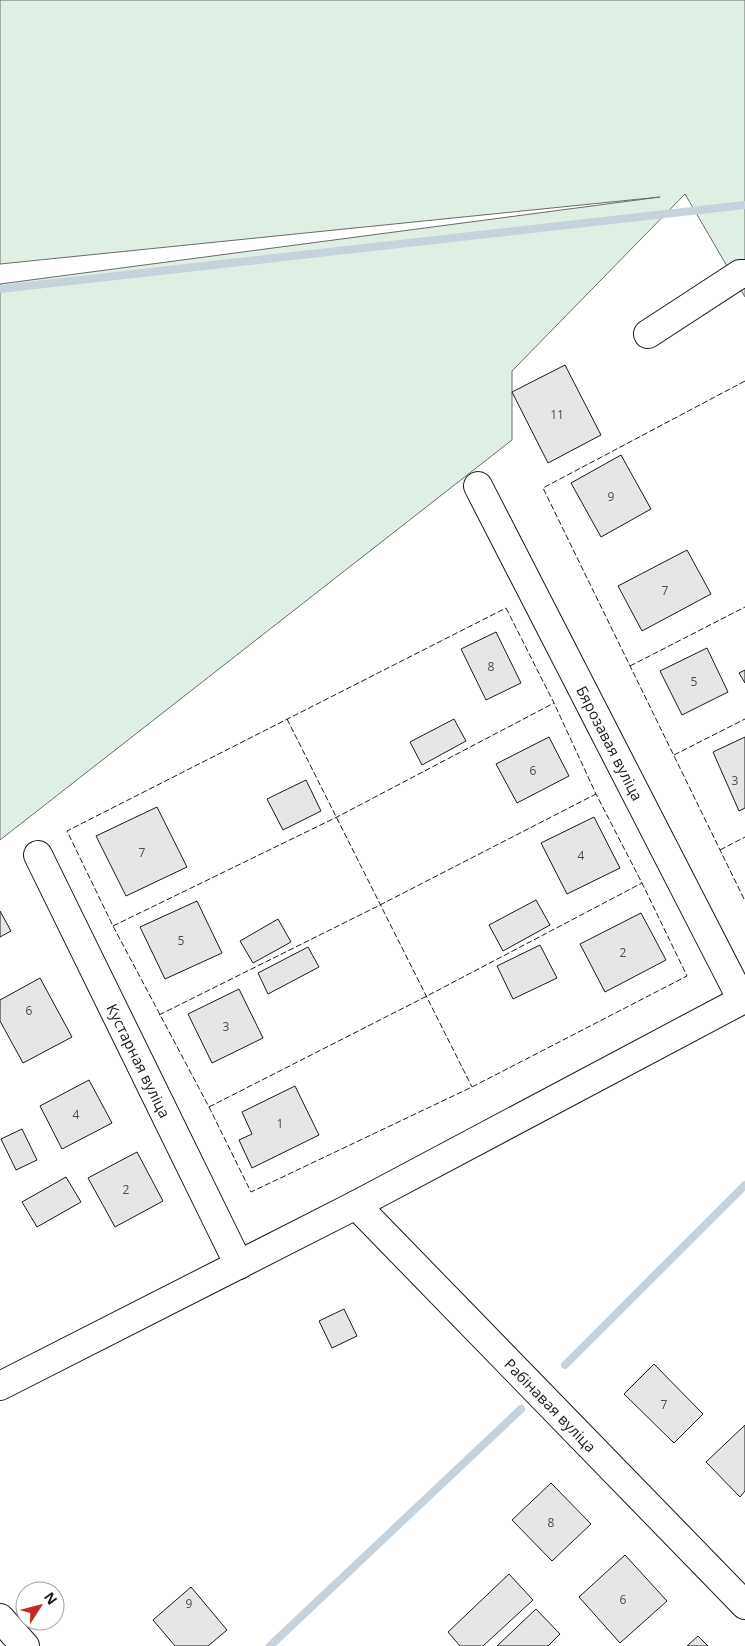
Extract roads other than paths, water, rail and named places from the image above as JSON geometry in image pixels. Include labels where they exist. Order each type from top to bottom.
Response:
[{"type":"street","points":[[648,334],[740,274],[745,274]]},
{"type":"street","name":"Бярозавая вуліца","points":[[478,486],[744,1001]]},
{"type":"street","name":"Кустарная вуліца","points":[[38,855],[239,1265]]},
{"type":"street","points":[[0,1386],[356,1205],[744,1001]]},
{"type":"street","name":"Рабінавая вуліца","points":[[356,1205],[745,1605]]},
{"type":"street","points":[[0,1618],[25,1646]]},
{"type":"waterway","points":[[0,289],[745,205]]},
{"type":"waterway","points":[[565,1365],[745,1185]]},
{"type":"waterway","points":[[270,1646],[521,1409]]}]
